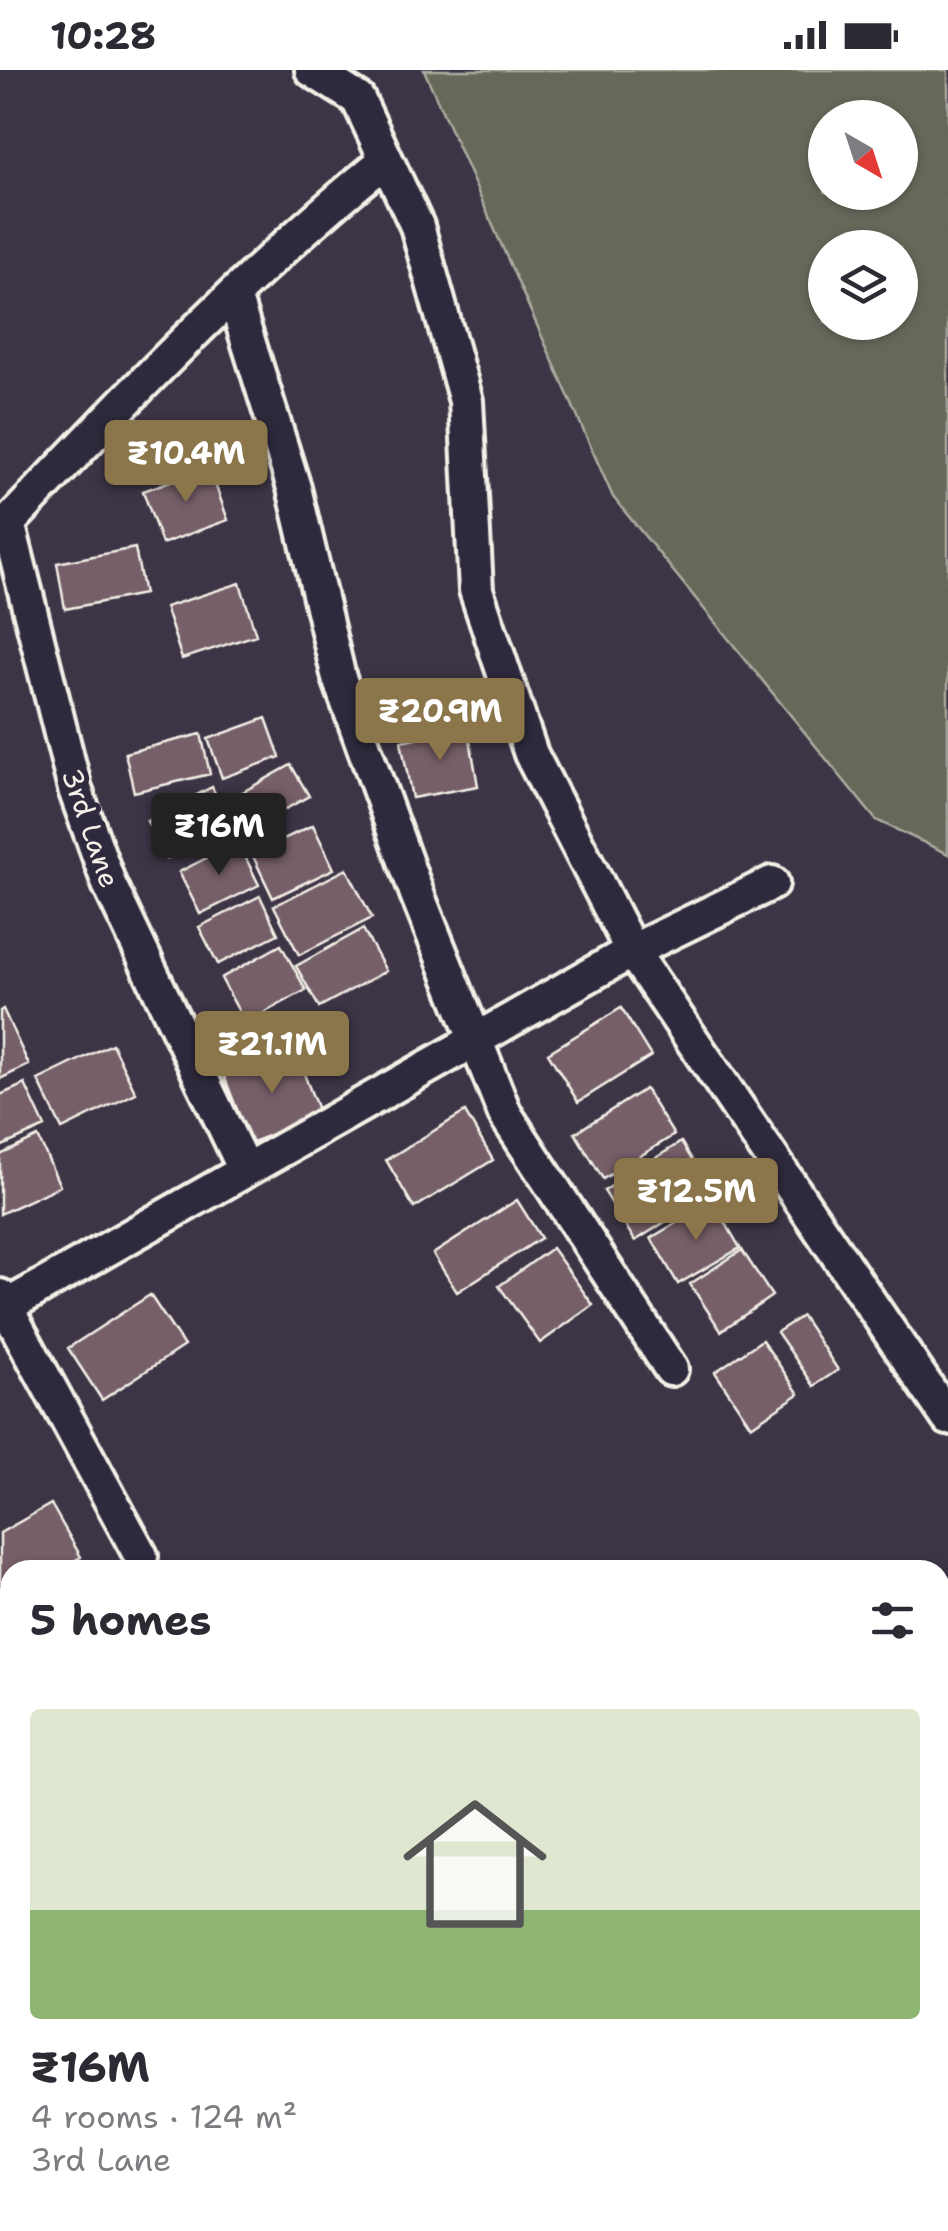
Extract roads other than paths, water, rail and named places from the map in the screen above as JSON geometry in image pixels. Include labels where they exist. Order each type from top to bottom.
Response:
[{"type":"street","points":[[312,70],[358,100],[418,226],[466,401],[476,590],[531,754],[632,951],[948,1418]]},
{"type":"street","points":[[4,528],[134,390],[311,220],[386,160]]},
{"type":"street","points":[[234,296],[294,488],[340,678],[417,894],[505,1114],[671,1369]]},
{"type":"street","name":"3rd Lane","points":[[4,528],[75,789],[109,884],[246,1170]]},
{"type":"street","points":[[141,1556],[2,1304],[632,951],[772,882]]}]
